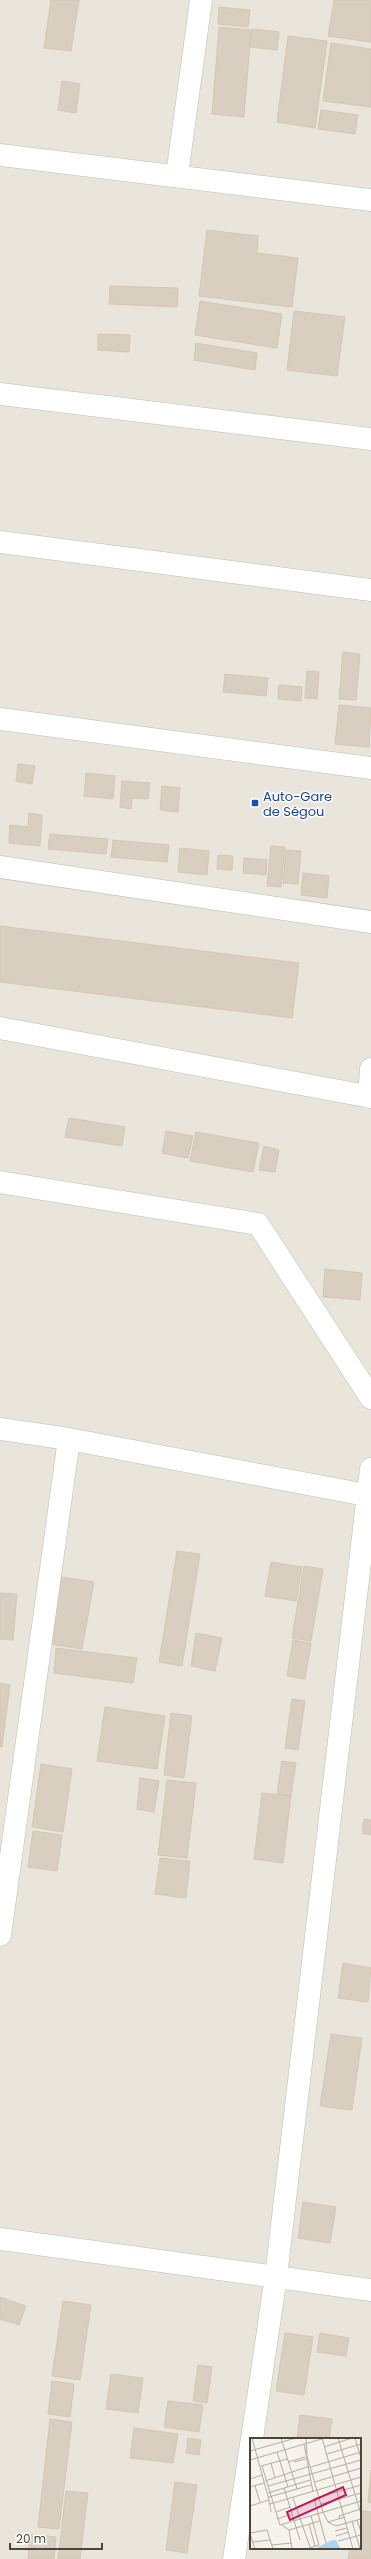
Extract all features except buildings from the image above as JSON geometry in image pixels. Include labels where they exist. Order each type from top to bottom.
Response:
[{"type":"street","points":[[176,175],[201,0]]},
{"type":"street","points":[[0,155],[176,175],[371,200]]},
{"type":"street","points":[[0,394],[371,439]]},
{"type":"street","points":[[0,542],[371,590]]},
{"type":"street","points":[[0,719],[371,768]]},
{"type":"street","points":[[0,867],[371,922]]},
{"type":"street","points":[[0,1028],[370,1097],[371,1069]]},
{"type":"street","points":[[0,1182],[258,1224],[371,1398]]},
{"type":"street","points":[[0,1429],[69,1439],[369,1496]]},
{"type":"street","points":[[0,1935],[69,1439]]},
{"type":"street","points":[[252,2438],[276,2276],[369,1496],[371,1468]]},
{"type":"street","points":[[0,2239],[371,2290]]},
{"type":"street","points":[[234,2559],[250,2451]]},
{"type":"shaded area","points":[[0,0],[371,0],[371,2559],[0,2559]]},
{"type":"place","name":"Auto-Gare de Ségou","points":[[255,803]]}]
